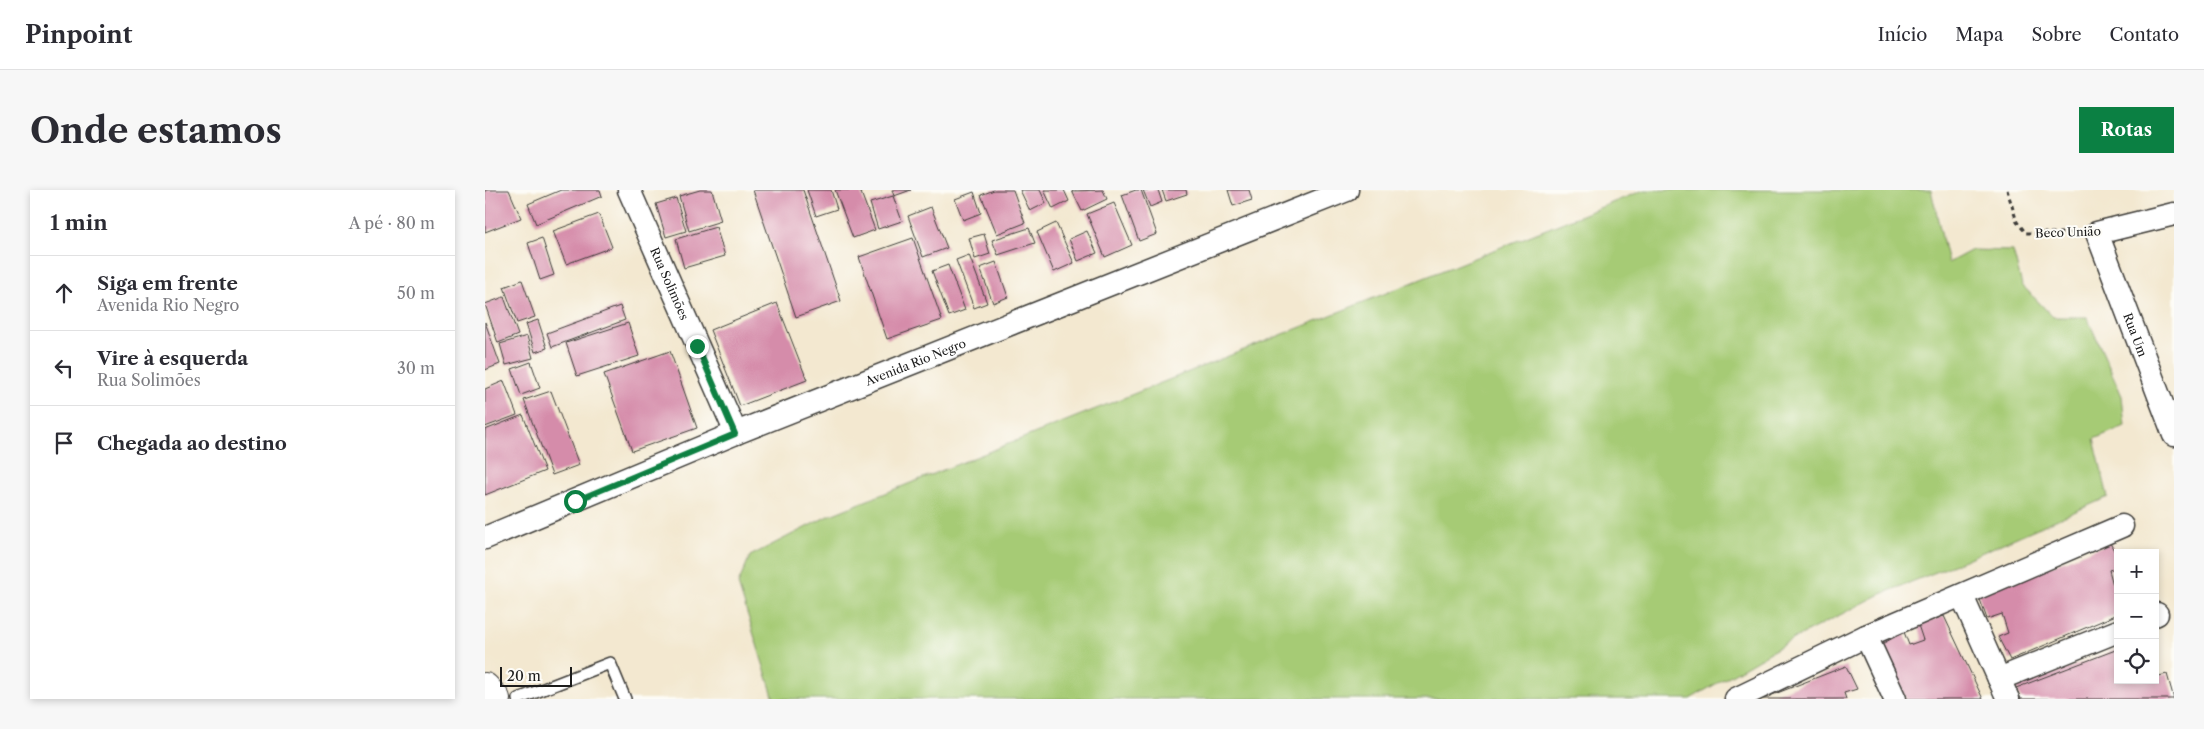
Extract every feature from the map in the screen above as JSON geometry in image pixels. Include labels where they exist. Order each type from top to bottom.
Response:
[{"type":"highway","points":[[485,686],[496,699]]},
{"type":"street","name":"Rua Solimões","points":[[629,190],[735,434]]},
{"type":"street","name":"Avenida Rio Negro","points":[[485,538],[735,434],[1347,190]]},
{"type":"street","name":"Beco União","points":[[2097,232],[2174,214]]},
{"type":"street","name":"Rua Um","points":[[2097,232],[2174,435]]},
{"type":"street","points":[[1736,699],[1866,636],[2122,526]]},
{"type":"street","points":[[1961,596],[2004,689],[2114,632]]},
{"type":"street","points":[[1866,636],[1895,699]]},
{"type":"lane","points":[[518,699],[609,663],[625,699]]},
{"type":"path","name":"Beco União","points":[[2007,190],[2017,222],[2022,230],[2032,234],[2097,232]]},
{"type":"green space","points":[[1644,190],[1931,190],[1948,263],[1972,250],[2013,251],[2022,285],[2053,317],[2087,317],[2122,396],[2125,426],[2094,439],[2108,497],[1951,566],[1879,595],[1793,639],[1690,699],[774,699],[738,584],[750,556],[828,516]]},
{"type":"building","points":[[485,190],[509,190],[521,218],[485,232]]},
{"type":"building","points":[[561,190],[600,190],[602,196],[536,224],[528,204]]},
{"type":"building","points":[[700,190],[712,190],[721,221],[689,231],[679,196]]},
{"type":"building","points":[[753,190],[803,190],[841,301],[796,317]]},
{"type":"building","points":[[807,190],[831,190],[837,209],[816,216]]},
{"type":"building","points":[[835,190],[860,190],[875,230],[853,238]]},
{"type":"building","points":[[892,190],[911,190],[894,196]]},
{"type":"building","points":[[994,190],[1013,190],[1025,223],[997,234],[981,195]]},
{"type":"building","points":[[1020,190],[1040,190],[1046,203],[1030,211]]},
{"type":"building","points":[[1044,190],[1064,190],[1069,201],[1053,209]]},
{"type":"building","points":[[1103,190],[1107,199],[1082,211],[1072,191]]},
{"type":"building","points":[[1141,190],[1157,234],[1139,241],[1122,195]]},
{"type":"building","points":[[1143,190],[1158,190],[1162,202],[1150,207]]},
{"type":"building","points":[[1162,190],[1186,190],[1187,194],[1166,201]]},
{"type":"building","points":[[1228,190],[1249,190],[1252,200],[1233,206]]},
{"type":"building","points":[[974,192],[981,213],[963,220],[955,199]]},
{"type":"building","points":[[893,196],[902,221],[878,229],[870,203]]},
{"type":"building","points":[[676,198],[686,231],[666,237],[656,204]]},
{"type":"building","points":[[1114,203],[1132,245],[1105,257],[1087,214]]},
{"type":"building","points":[[931,207],[947,248],[923,257],[908,216]]},
{"type":"building","points":[[599,214],[612,247],[566,264],[553,231]]},
{"type":"building","points":[[1056,223],[1074,263],[1054,272],[1037,232]]},
{"type":"building","points":[[716,227],[725,256],[684,268],[676,239]]},
{"type":"building","points":[[1029,228],[1035,243],[998,255],[992,240]]},
{"type":"building","points":[[1087,231],[1097,253],[1078,261],[1069,239]]},
{"type":"building","points":[[984,234],[990,254],[975,259],[969,238]]},
{"type":"building","points":[[542,238],[554,275],[540,280],[528,243]]},
{"type":"building","points":[[913,238],[942,320],[887,339],[859,257]]},
{"type":"building","points":[[969,255],[987,303],[974,308],[956,260]]},
{"type":"building","points":[[996,262],[1008,297],[993,303],[980,268]]},
{"type":"building","points":[[948,265],[965,310],[949,316],[932,271]]},
{"type":"building","points":[[522,280],[535,317],[517,323],[504,287]]},
{"type":"building","points":[[504,297],[518,335],[498,343],[485,304]]},
{"type":"building","points":[[777,303],[807,380],[740,406],[710,330]]},
{"type":"building","points":[[620,306],[625,320],[552,347],[547,333]]},
{"type":"building","points":[[538,320],[547,348],[535,352],[526,324]]},
{"type":"building","points":[[485,322],[500,364],[485,370]]},
{"type":"building","points":[[628,323],[639,356],[577,376],[566,343]]},
{"type":"building","points":[[527,336],[533,358],[506,365],[500,344]]},
{"type":"building","points":[[670,351],[697,428],[632,451],[604,374]]},
{"type":"building","points":[[531,362],[540,388],[521,395],[512,369]]},
{"type":"building","points":[[504,381],[517,415],[485,427],[485,389]]},
{"type":"building","points":[[551,391],[579,465],[552,475],[524,400]]},
{"type":"building","points":[[523,415],[545,471],[485,495],[485,430]]},
{"type":"building","points":[[2110,543],[2114,550],[2114,568],[2109,570],[2114,585],[2114,616],[2010,660],[1998,637],[2008,633],[2002,614],[1987,619],[1978,594]]},
{"type":"building","points":[[1944,616],[1983,699],[1906,699],[1882,644],[1904,632],[1909,645],[1923,640],[1918,625]]},
{"type":"building","points":[[2114,651],[2114,684],[2159,684],[2159,676],[2167,674],[2174,699],[2021,699],[2016,688]]},
{"type":"building","points":[[1846,666],[1857,689],[1844,693],[1846,699],[1762,699]]},
{"type":"route","points":[[575,501],[735,434],[697,346]]}]
